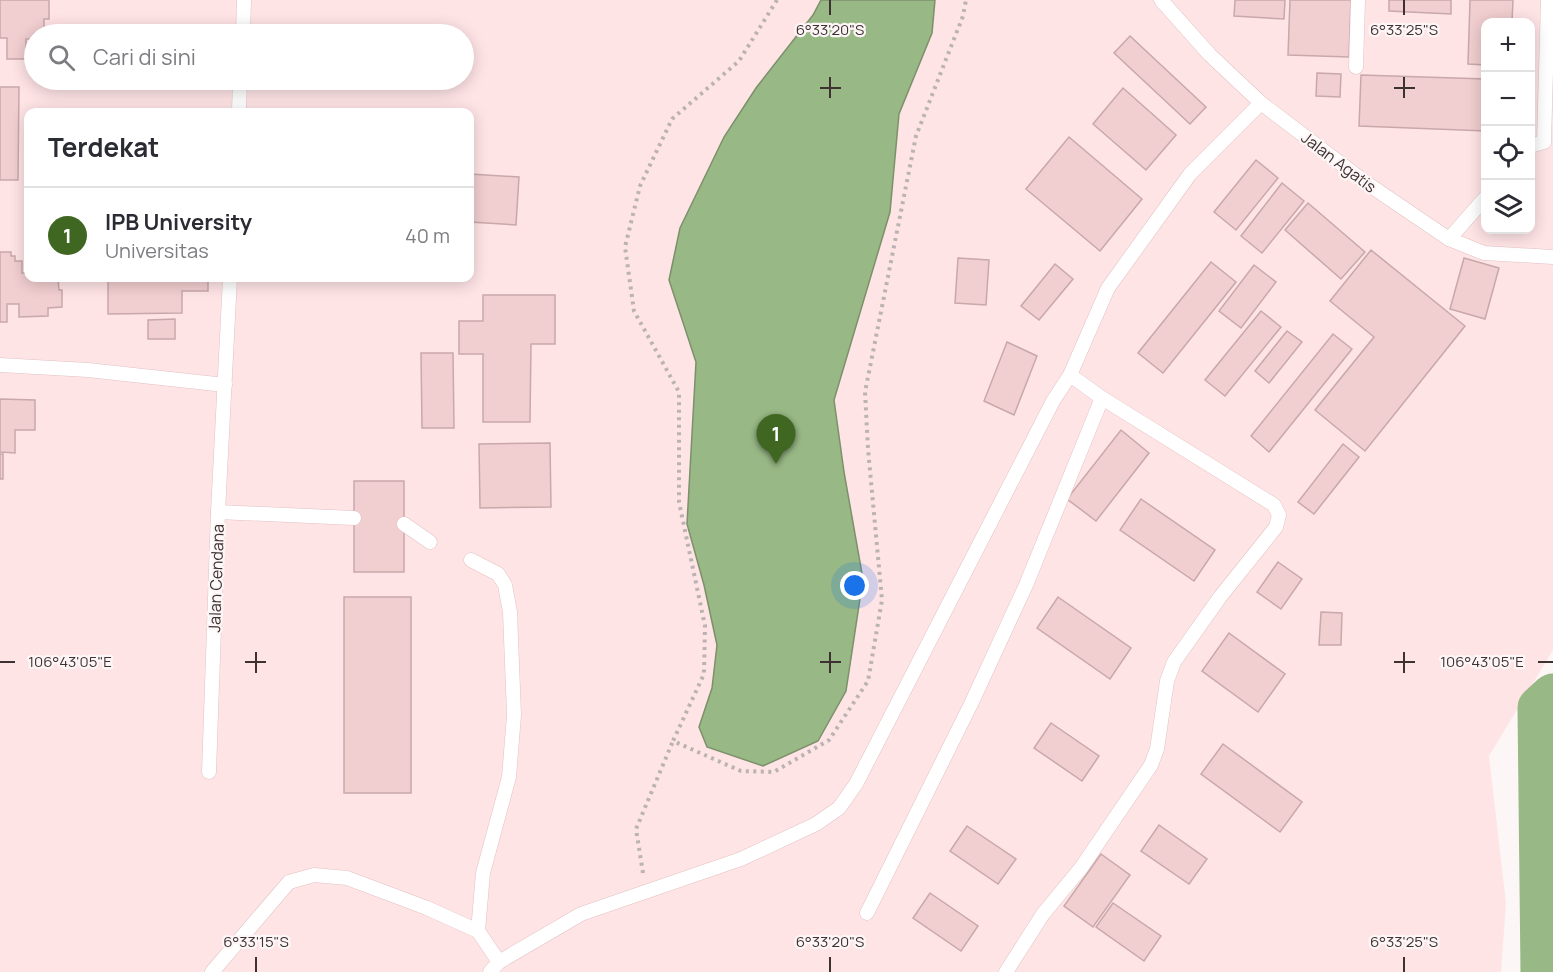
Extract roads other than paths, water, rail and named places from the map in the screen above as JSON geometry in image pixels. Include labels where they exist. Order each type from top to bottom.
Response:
[{"type":"lane","points":[[243,24],[244,0]]},
{"type":"lane","name":"Jalan Agatis","points":[[1161,0],[1209,55],[1261,103],[1365,182],[1449,239],[1484,254],[1553,258]]},
{"type":"lane","points":[[1356,66],[1358,0]]},
{"type":"lane","points":[[1535,145],[1544,142],[1548,0]]},
{"type":"lane","points":[[239,108],[240,90]]},
{"type":"lane","points":[[471,560],[498,574],[504,585],[510,612],[514,715],[509,777],[483,873],[478,931],[494,967],[581,914],[741,859],[816,824],[839,808],[856,784],[1053,401],[1070,375],[1108,288],[1190,174],[1261,103]]},
{"type":"lane","points":[[1449,239],[1481,202]]},
{"type":"lane","name":"Jalan Cendana","points":[[209,772],[218,512],[230,282]]},
{"type":"lane","points":[[0,365],[88,370],[225,385]]},
{"type":"lane","points":[[1006,972],[1043,914],[1081,868],[1151,765],[1157,749],[1167,681],[1174,662],[1220,597],[1276,527],[1279,515],[1274,505],[1102,398],[1070,375]]},
{"type":"lane","points":[[867,913],[981,682],[1026,585],[1102,398]]},
{"type":"lane","points":[[218,512],[354,518]]},
{"type":"lane","points":[[404,524],[430,542]]},
{"type":"lane","points":[[212,972],[289,882],[314,874],[346,878],[427,908],[478,931]]},
{"type":"waterway","points":[[1543,972],[1540,708],[1553,696]]},
{"type":"place","name":"IPB University","points":[[776,464]]}]
